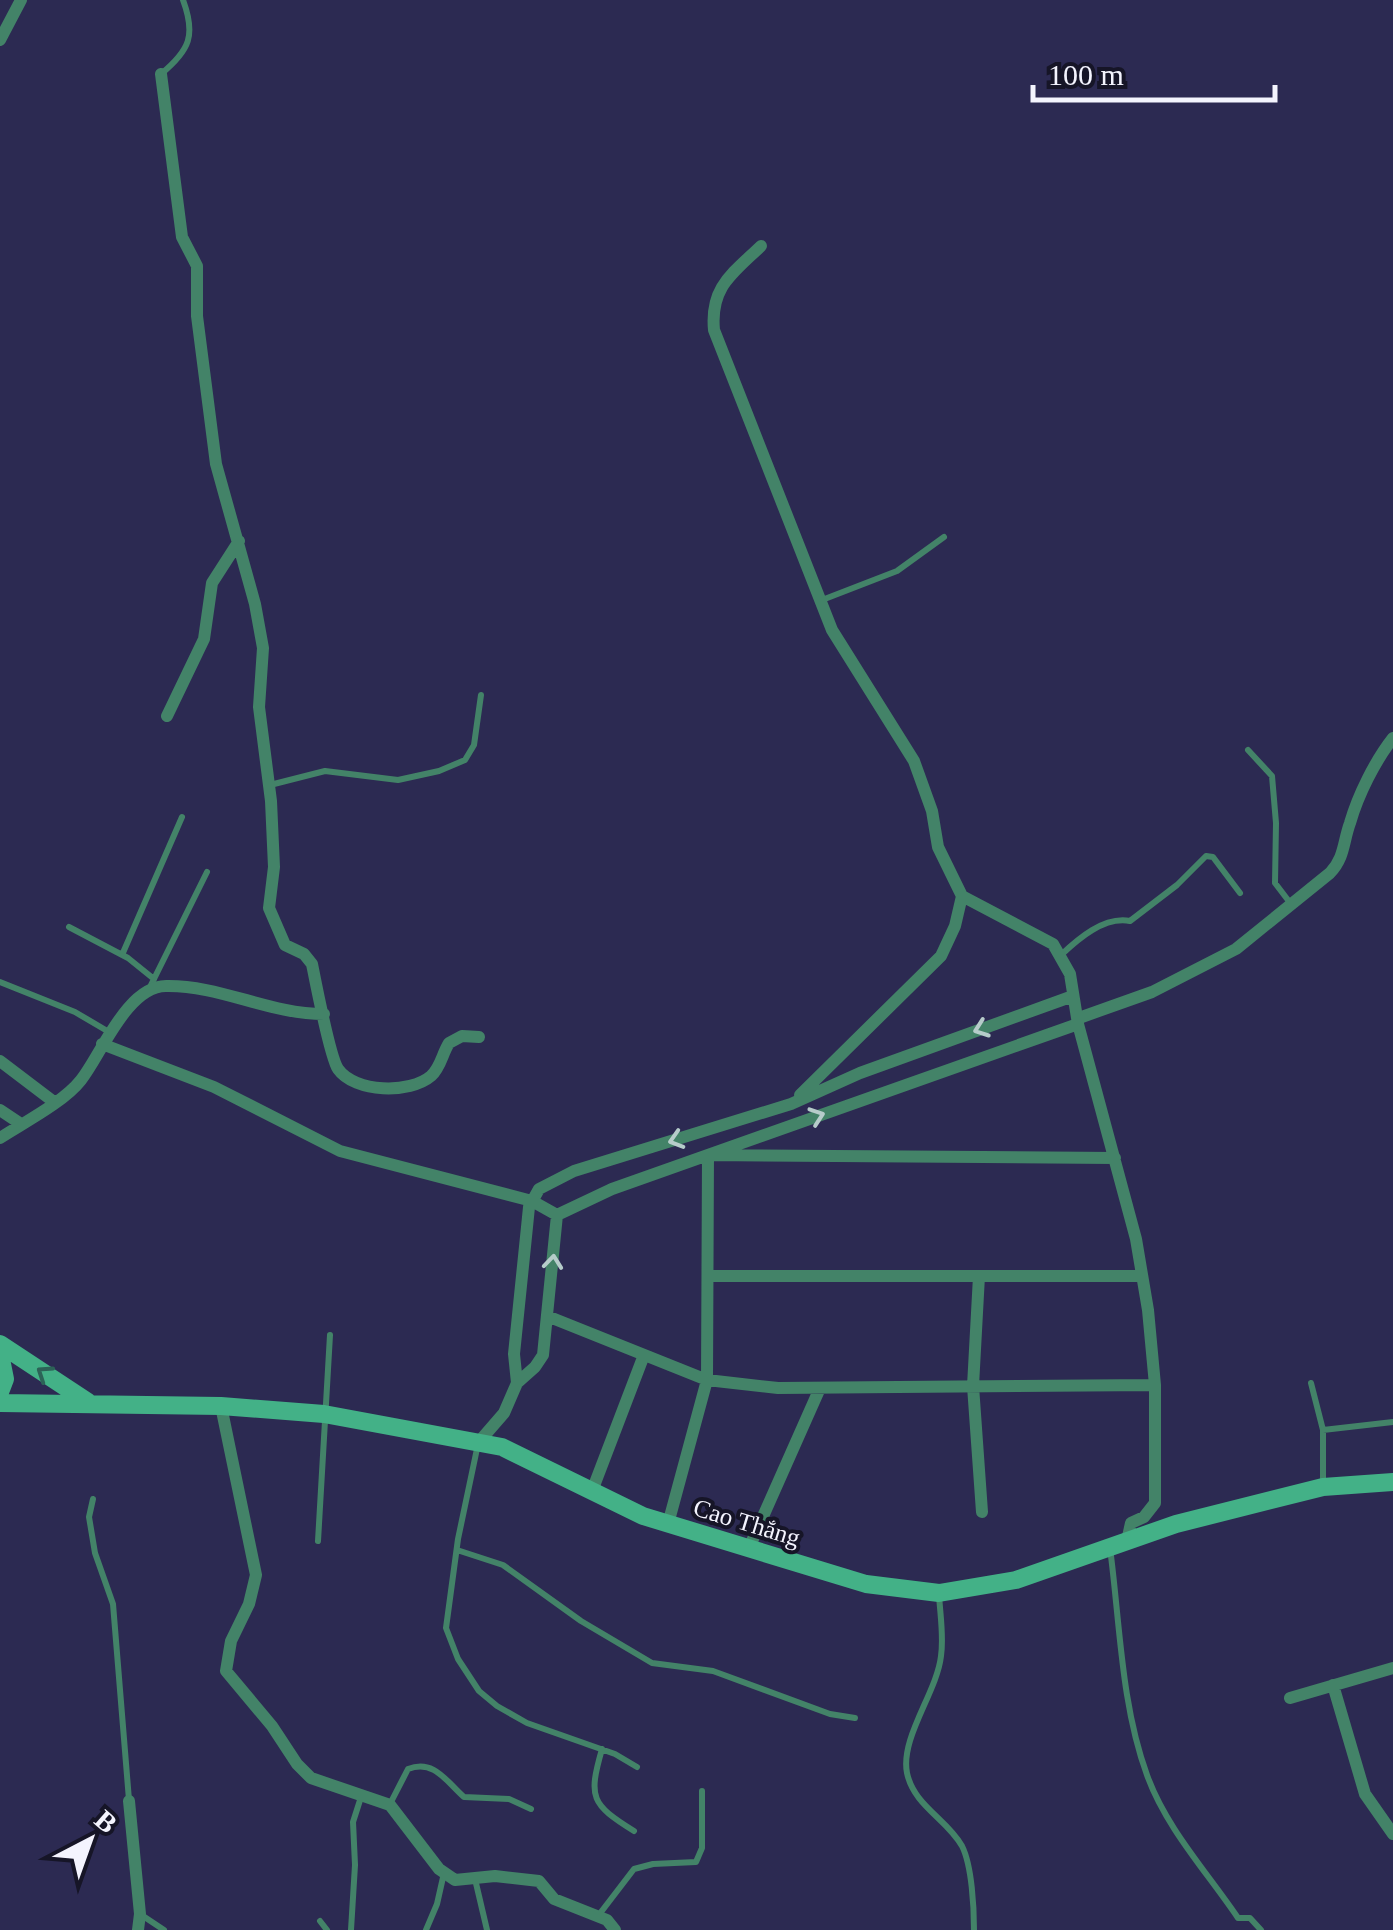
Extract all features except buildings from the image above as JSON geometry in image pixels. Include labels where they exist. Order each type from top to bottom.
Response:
[{"type":"main road","points":[[0,1344],[88,1402]]},
{"type":"main road","points":[[0,1354],[6,1379],[0,1392]]},
{"type":"main road","name":"Cao Thắng","points":[[0,1403],[221,1406],[324,1414],[502,1447],[642,1516],[866,1584],[939,1592],[1016,1580],[1176,1524],[1324,1487],[1393,1482]]},
{"type":"street","points":[[0,40],[21,0]]},
{"type":"street","points":[[161,74],[182,237],[197,266],[197,316],[216,464],[239,541],[263,648],[258,706],[274,867],[269,908],[285,945],[304,954],[312,964],[335,1066],[354,1083],[413,1086],[428,1080],[439,1068],[449,1042],[462,1036],[479,1037]]},
{"type":"street","points":[[761,246],[721,284],[712,312],[714,330],[832,630],[914,761],[932,811],[938,846],[962,896],[1053,944],[1070,974],[1142,1276],[1154,1385],[1155,1503],[1131,1523],[1118,1544]]},
{"type":"street","points":[[167,716],[204,639],[212,584],[239,541]]},
{"type":"street","points":[[557,1215],[612,1189],[1079,1021],[1152,992],[1236,950],[1340,863],[1349,823],[1393,738]]},
{"type":"street","points":[[791,1104],[941,956],[956,926],[962,896]]},
{"type":"street","points":[[0,1138],[80,1082],[105,1038],[146,994],[159,986],[194,986],[275,1009],[324,1014]]},
{"type":"street","points":[[518,1384],[514,1354],[526,1228],[538,1190],[574,1172],[791,1104],[860,1073],[1073,996]]},
{"type":"street","points":[[105,1038],[340,1150],[532,1201],[557,1215]]},
{"type":"street","points":[[0,1061],[54,1102]]},
{"type":"street","points":[[0,1110],[21,1124]]},
{"type":"street","points":[[708,1155],[1115,1158]]},
{"type":"street","points":[[668,1524],[707,1380],[708,1155]]},
{"type":"street","points":[[478,1443],[504,1414],[518,1384],[536,1368],[543,1355],[557,1215]]},
{"type":"street","points":[[708,1276],[1142,1276]]},
{"type":"street","points":[[980,1276],[973,1386],[982,1512]]},
{"type":"street","points":[[547,1316],[707,1380],[778,1388],[1154,1385]]},
{"type":"street","points":[[592,1492],[644,1354]]},
{"type":"street","points":[[749,1548],[820,1388]]},
{"type":"street","points":[[221,1406],[256,1575],[249,1604],[231,1642],[226,1671],[312,1778],[390,1805],[444,1872],[455,1880],[494,1876],[539,1881],[554,1899],[607,1920],[614,1930]]},
{"type":"street","points":[[1290,1698],[1393,1668]]},
{"type":"street","points":[[1333,1686],[1364,1794],[1393,1834]]},
{"type":"street","points":[[128,1801],[140,1914],[138,1930]]},
{"type":"lane","points":[[161,74],[186,47],[192,19],[184,0]]},
{"type":"lane","points":[[820,600],[897,571],[944,537]]},
{"type":"lane","points":[[268,785],[324,771],[398,780],[465,760],[474,745],[481,695]]},
{"type":"lane","points":[[1248,750],[1272,776],[1275,883],[1292,904]]},
{"type":"lane","points":[[122,955],[182,818]]},
{"type":"lane","points":[[1060,955],[1084,934],[1120,920],[1130,922],[1206,856],[1213,857],[1240,893]]},
{"type":"lane","points":[[146,994],[207,872]]},
{"type":"lane","points":[[69,926],[122,955],[154,979]]},
{"type":"lane","points":[[0,982],[75,1012],[105,1038]]},
{"type":"lane","points":[[318,1541],[330,1335]]},
{"type":"lane","points":[[1311,1382],[1323,1430],[1324,1487]]},
{"type":"lane","points":[[1323,1430],[1393,1422]]},
{"type":"lane","points":[[478,1443],[446,1628],[458,1659],[479,1692],[528,1723],[637,1766]]},
{"type":"lane","points":[[93,1500],[90,1518],[95,1554],[113,1604],[128,1801]]},
{"type":"lane","points":[[1118,1544],[1126,1684],[1148,1777],[1205,1874],[1238,1918],[1250,1918],[1261,1930]]},
{"type":"lane","points":[[457,1550],[502,1565],[652,1663],[713,1671],[830,1714],[855,1718]]},
{"type":"lane","points":[[939,1592],[942,1655],[931,1694],[911,1740],[906,1770],[916,1796],[962,1847],[971,1884],[974,1930]]},
{"type":"lane","points":[[602,1749],[592,1785],[596,1801],[634,1832]]},
{"type":"lane","points":[[390,1805],[408,1770],[420,1765],[434,1768],[464,1797],[509,1800],[531,1809]]},
{"type":"lane","points":[[597,1917],[634,1869],[696,1862],[702,1848],[702,1790]]},
{"type":"lane","points":[[351,1930],[353,1822],[362,1793]]},
{"type":"lane","points":[[426,1930],[444,1872]]},
{"type":"lane","points":[[475,1878],[487,1930]]},
{"type":"lane","points":[[140,1914],[164,1930]]},
{"type":"lane","points":[[320,1922],[327,1930]]}]
